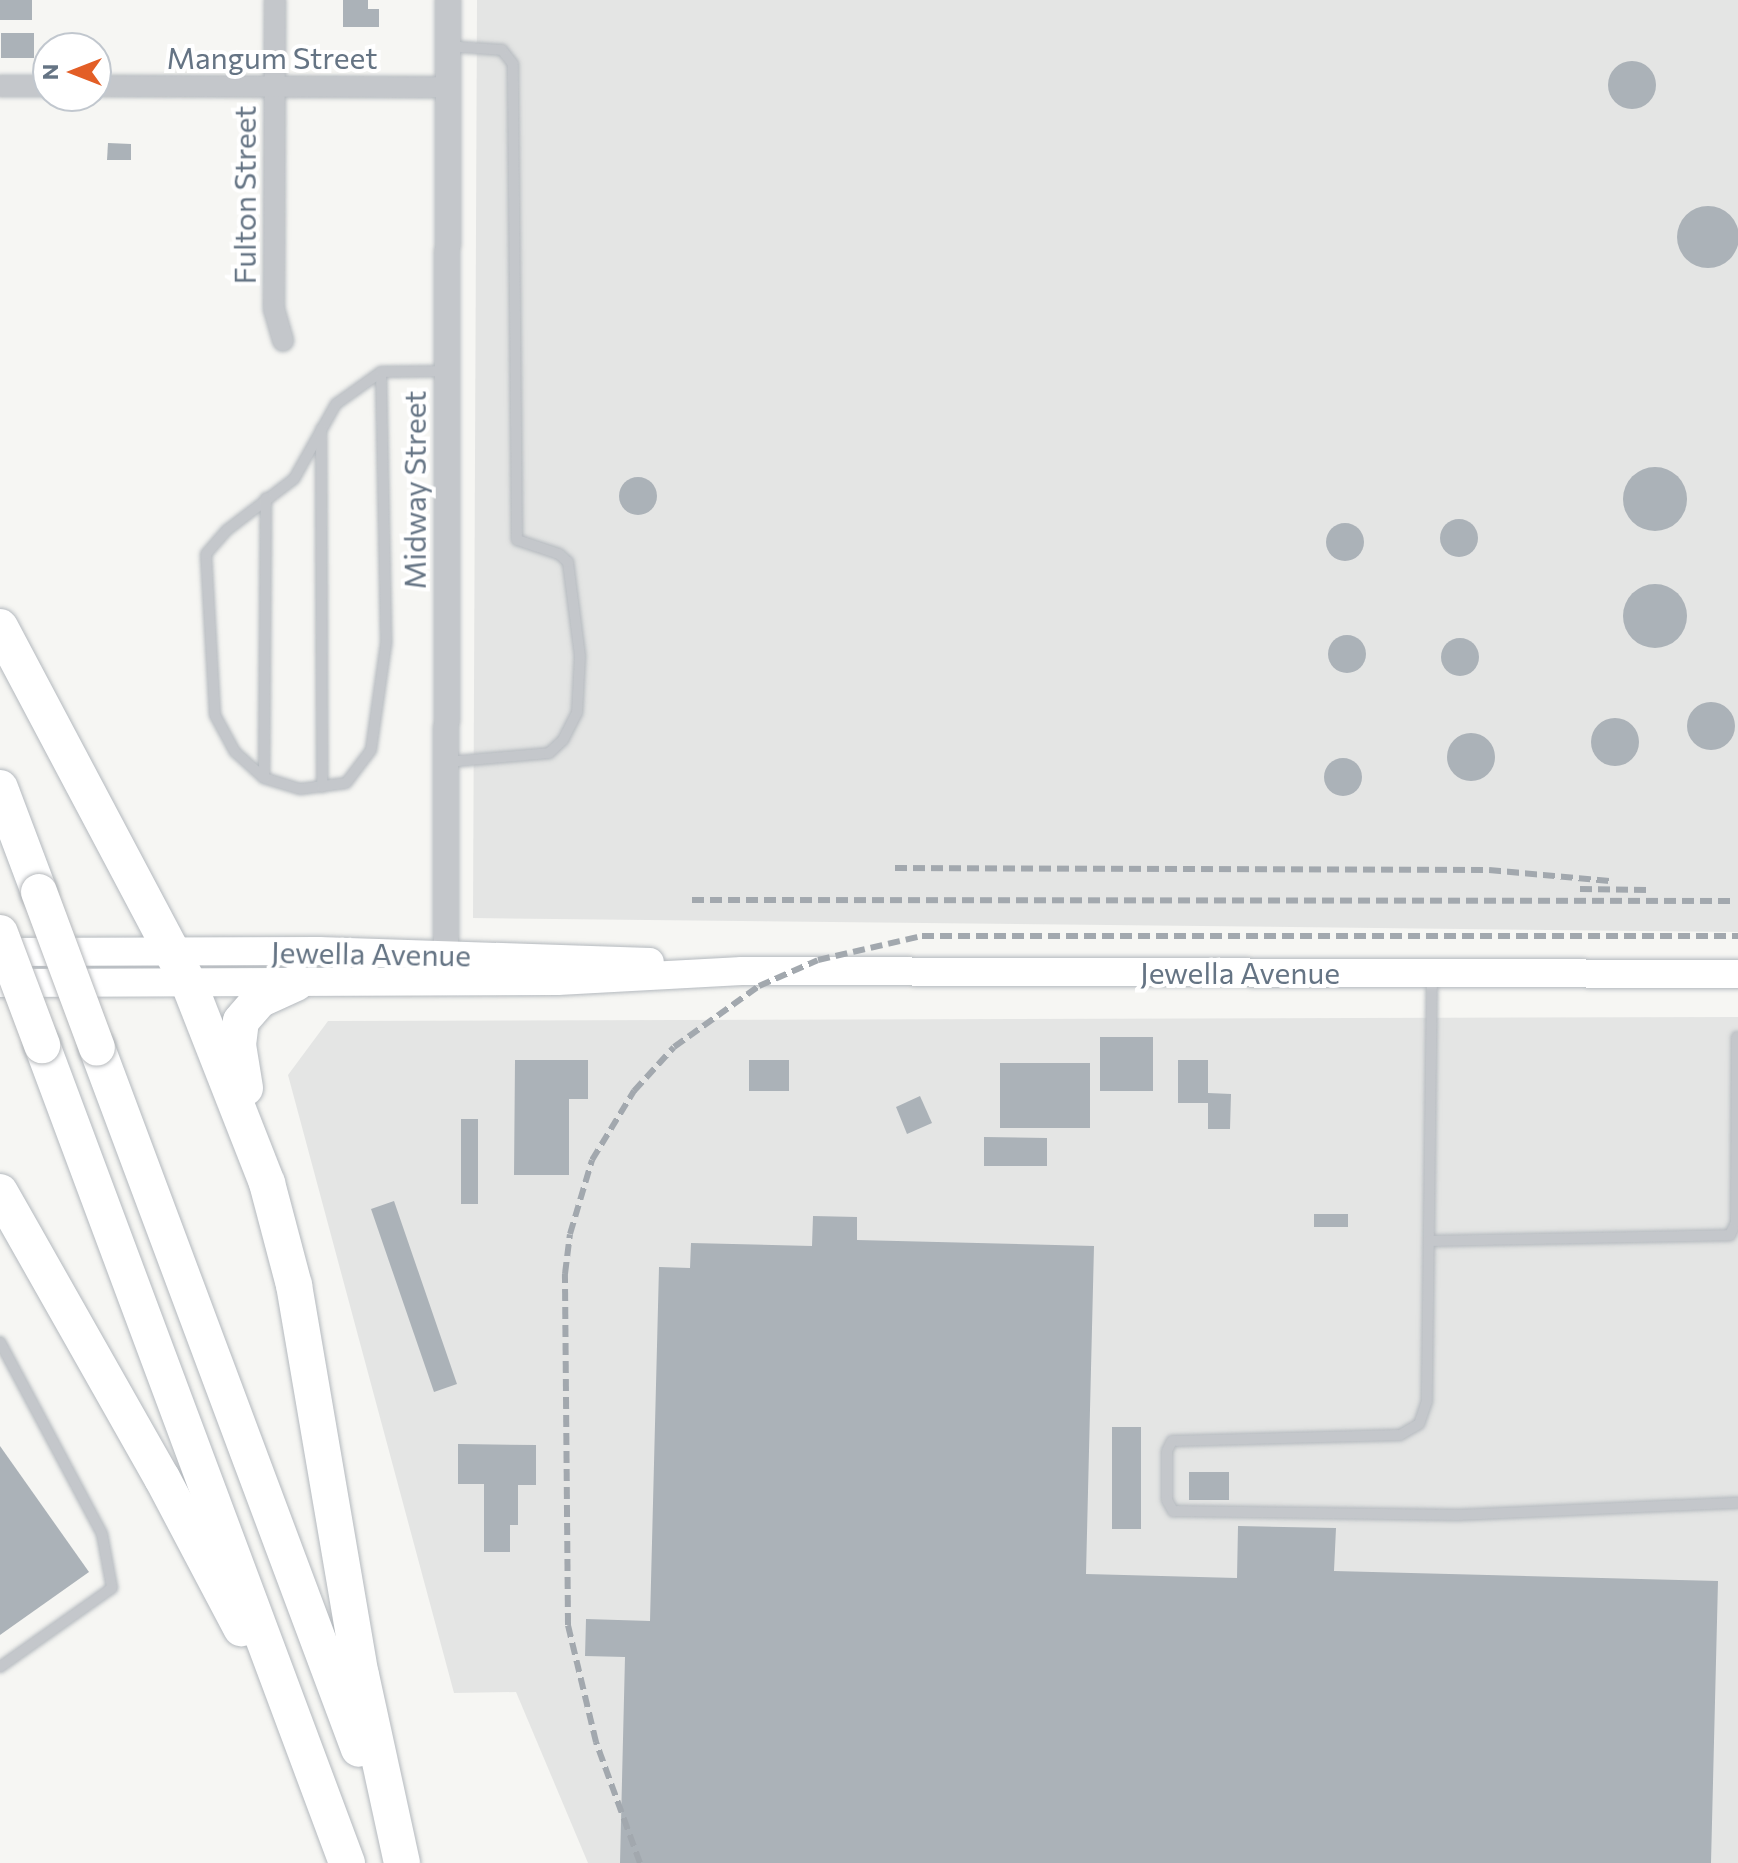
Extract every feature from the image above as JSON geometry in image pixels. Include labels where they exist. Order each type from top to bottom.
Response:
[{"type":"highway","points":[[0,627],[189,984],[267,1183]]},
{"type":"highway","points":[[0,788],[402,1863]]},
{"type":"highway","points":[[0,933],[347,1863]]},
{"type":"highway","points":[[296,983],[259,1000],[238,1029],[267,1183],[294,1285],[361,1675],[402,1863]]},
{"type":"highway","points":[[0,1192],[297,1729]]},
{"type":"main road","name":"Jewella Avenue","points":[[0,952],[172,952],[446,968],[1738,974]]},
{"type":"main road","name":"Jewella Avenue","points":[[0,983],[296,983],[446,968]]},
{"type":"street","name":"Fulton Street","points":[[275,0],[274,309],[283,341]]},
{"type":"street","name":"Midway Street","points":[[446,968],[448,0]]},
{"type":"street","points":[[0,86],[32,86]]},
{"type":"street","name":"Mangum Street","points":[[112,86],[448,87]]},
{"type":"lane","points":[[445,763],[542,756],[563,740],[577,713],[580,656],[568,562],[559,554],[517,540],[513,64],[502,50],[448,46]]},
{"type":"lane","points":[[381,372],[386,644],[371,750],[346,783],[300,789],[264,778],[235,752],[215,715],[209,682],[206,554],[266,498],[294,479],[336,404],[381,372],[447,371]]},
{"type":"lane","points":[[321,427],[322,787]]},
{"type":"lane","points":[[264,778],[266,498]]},
{"type":"lane","points":[[1432,972],[1427,1401],[1419,1424],[1400,1435],[1172,1441],[1167,1451],[1167,1500],[1173,1511],[1458,1515],[1738,1503]]},
{"type":"lane","points":[[1429,1241],[1730,1235],[1736,1222],[1737,1037]]},
{"type":"lane","points":[[0,1342],[102,1534],[112,1588],[0,1667]]},
{"type":"shaded area","points":[[477,0],[1738,0],[1738,932],[473,918]]},
{"type":"shaded area","points":[[1738,1017],[1738,1863],[588,1863],[516,1692],[454,1693],[288,1075],[328,1021]]},
{"type":"building","points":[[0,0],[32,0],[32,20],[0,20]]},
{"type":"building","points":[[343,0],[368,0],[368,9],[379,9],[379,27],[343,27]]},
{"type":"building","points":[[1,33],[32,33],[32,58],[1,58]]},
{"type":"building","points":[[1632,61],[1649,68],[1656,85],[1649,102],[1632,109],[1615,102],[1608,85],[1615,68]]},
{"type":"building","points":[[108,143],[131,144],[131,160],[107,160]]},
{"type":"building","points":[[1702,206],[1714,206],[1730,215],[1737,225],[1737,249],[1730,259],[1714,268],[1702,268],[1682,254],[1677,243],[1677,231],[1691,211]]},
{"type":"building","points":[[1655,467],[1673,473],[1681,481],[1687,499],[1681,517],[1673,525],[1655,531],[1637,525],[1629,517],[1623,499],[1629,481],[1637,473]]},
{"type":"building","points":[[638,477],[652,482],[657,496],[652,510],[638,515],[624,510],[619,496],[624,482]]},
{"type":"building","points":[[1459,519],[1473,524],[1478,538],[1473,552],[1459,557],[1445,552],[1440,538],[1445,524]]},
{"type":"building","points":[[1345,523],[1359,528],[1364,542],[1359,556],[1345,561],[1331,556],[1326,542],[1331,528]]},
{"type":"building","points":[[1655,584],[1673,590],[1681,598],[1687,616],[1681,634],[1673,642],[1655,648],[1637,642],[1629,634],[1623,616],[1629,598],[1637,590]]},
{"type":"building","points":[[1347,635],[1361,640],[1366,654],[1361,668],[1347,673],[1333,668],[1328,654],[1333,640]]},
{"type":"building","points":[[1460,638],[1474,643],[1479,657],[1474,671],[1460,676],[1446,671],[1441,657],[1446,643]]},
{"type":"building","points":[[1711,702],[1728,709],[1735,726],[1728,743],[1711,750],[1694,743],[1687,726],[1694,709]]},
{"type":"building","points":[[1615,718],[1632,725],[1639,742],[1632,759],[1615,766],[1598,759],[1591,742],[1598,725]]},
{"type":"building","points":[[1471,733],[1488,740],[1495,757],[1488,774],[1471,781],[1454,774],[1447,757],[1454,740]]},
{"type":"building","points":[[1343,758],[1357,763],[1362,777],[1357,791],[1343,796],[1329,791],[1324,777],[1329,763]]},
{"type":"building","points":[[1100,1037],[1153,1037],[1153,1091],[1100,1091]]},
{"type":"building","points":[[515,1060],[588,1060],[588,1099],[569,1099],[569,1175],[514,1175]]},
{"type":"building","points":[[749,1060],[789,1060],[789,1091],[749,1091]]},
{"type":"building","points":[[1178,1060],[1208,1060],[1208,1093],[1231,1094],[1230,1129],[1208,1129],[1208,1103],[1178,1103]]},
{"type":"building","points":[[1000,1063],[1090,1063],[1090,1128],[1000,1128]]},
{"type":"building","points":[[920,1096],[932,1123],[907,1134],[896,1107]]},
{"type":"building","points":[[461,1119],[478,1119],[478,1204],[461,1204]]},
{"type":"building","points":[[984,1137],[1047,1138],[1047,1166],[984,1166]]},
{"type":"building","points":[[394,1201],[457,1384],[434,1392],[371,1209]]},
{"type":"building","points":[[1314,1214],[1348,1214],[1348,1227],[1314,1227]]},
{"type":"building","points":[[813,1216],[857,1217],[857,1240],[1094,1246],[1086,1574],[1237,1578],[1238,1526],[1336,1528],[1334,1571],[1718,1581],[1711,1863],[620,1863],[625,1657],[585,1656],[586,1619],[650,1621],[659,1267],[690,1268],[691,1243],[812,1246]]},
{"type":"building","points":[[1112,1427],[1141,1427],[1141,1529],[1112,1529]]},
{"type":"building","points":[[458,1444],[536,1445],[536,1485],[518,1485],[518,1525],[510,1525],[510,1552],[484,1552],[484,1484],[458,1484]]},
{"type":"building","points":[[0,1446],[89,1572],[0,1635]]},
{"type":"building","points":[[1189,1472],[1229,1472],[1229,1500],[1189,1500]]},
{"type":"railway","points":[[895,868],[1489,870],[1610,881]]},
{"type":"railway","points":[[1580,889],[1648,890]]},
{"type":"railway","points":[[692,900],[1736,901]]},
{"type":"railway","points":[[640,1863],[596,1742],[568,1625],[565,1274],[570,1234],[592,1160],[634,1091],[674,1047],[759,986],[818,960],[922,936],[1738,936]]}]
